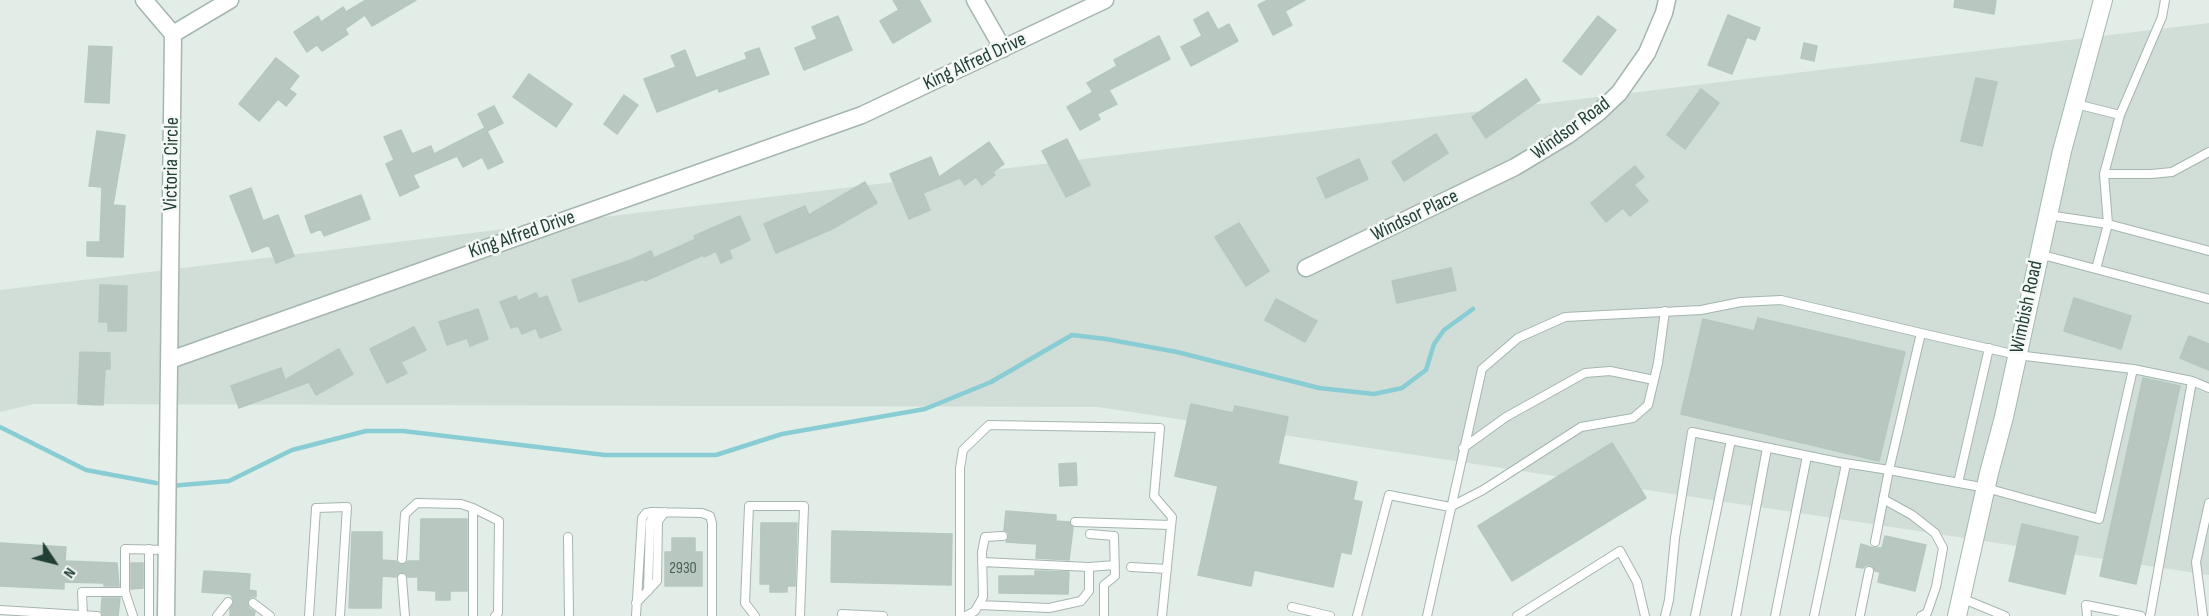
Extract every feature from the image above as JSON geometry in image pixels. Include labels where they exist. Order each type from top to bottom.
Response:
[{"type":"street","points":[[144,0],[173,34],[230,0]]},
{"type":"street","points":[[975,0],[1002,49]]},
{"type":"street","name":"King Alfred Drive","points":[[170,360],[851,119],[1105,0]]},
{"type":"street","name":"Windsor Road","points":[[1523,162],[1568,135],[1599,112],[1619,93],[1647,53],[1667,0]]},
{"type":"street","name":"Wimbish Road","points":[[1959,607],[2004,417],[2062,151],[2103,0]]},
{"type":"street","name":"Victoria Circle","points":[[170,360],[173,34]]},
{"type":"street","name":"Windsor Place","points":[[1306,268],[1523,162]]},
{"type":"street","points":[[166,616],[170,360]]},
{"type":"lane","points":[[2096,269],[2108,224],[2104,174],[2120,115],[2162,17],[2165,0]]},
{"type":"lane","points":[[2076,104],[2120,115]]},
{"type":"lane","points":[[2104,174],[2172,172],[2209,152]]},
{"type":"lane","points":[[2048,215],[2108,224],[2209,251]]},
{"type":"lane","points":[[2039,254],[2209,299]]},
{"type":"lane","points":[[1426,616],[1482,369],[1518,338],[1565,317],[1701,310],[1741,302],[1781,300],[2017,355],[2133,369],[2192,381],[2209,388]]},
{"type":"lane","points":[[1357,616],[1389,495],[1450,507],[1484,490],[1581,426],[1633,418],[1648,405],[1665,311]]},
{"type":"lane","points":[[1875,542],[1889,470],[1921,333]]},
{"type":"lane","points":[[1959,483],[1989,348]]},
{"type":"lane","points":[[1665,616],[1692,432],[1846,464],[1986,488],[2099,519],[2133,369]]},
{"type":"lane","points":[[1463,448],[1506,417],[1585,373],[1610,371],[1654,380]]},
{"type":"lane","points":[[2150,616],[2192,381]]},
{"type":"lane","points":[[960,616],[960,468],[963,450],[988,425],[1160,428],[1154,496],[1173,516],[1162,616]]},
{"type":"lane","points":[[1695,616],[1731,440]]},
{"type":"lane","points":[[1736,616],[1767,448]]},
{"type":"lane","points":[[1774,616],[1807,456]]},
{"type":"lane","points":[[1814,616],[1846,464]]},
{"type":"lane","points":[[1883,499],[1912,515],[1935,533],[1943,548],[1936,587],[1927,613],[1921,616]]},
{"type":"lane","points":[[402,559],[405,514],[417,503],[461,504],[499,521],[498,613],[495,616]]},
{"type":"lane","points":[[2203,616],[2196,562],[2209,503]]},
{"type":"lane","points":[[755,616],[745,603],[749,506],[804,506],[800,616]]},
{"type":"lane","points":[[309,616],[316,508],[347,507],[340,616]]},
{"type":"lane","points":[[473,508],[473,616]]},
{"type":"lane","points":[[648,592],[650,522],[656,512]]},
{"type":"lane","points":[[636,603],[657,581],[658,521],[666,512]]},
{"type":"lane","points":[[636,616],[642,518],[646,513],[666,512],[705,513],[711,517],[712,616]]},
{"type":"lane","points":[[1075,522],[1171,525]]},
{"type":"lane","points":[[1090,534],[1114,536],[1115,576],[1104,585],[1104,616]]},
{"type":"lane","points":[[966,616],[975,611],[983,597],[982,552],[985,537],[1003,536]]},
{"type":"lane","points":[[568,537],[569,616]]},
{"type":"lane","points":[[133,616],[125,592],[125,549],[168,550]]},
{"type":"lane","points":[[149,549],[149,616]]},
{"type":"lane","points":[[1517,616],[1620,551],[1637,582],[1645,616]]},
{"type":"lane","points":[[982,562],[1089,567],[1115,565]]},
{"type":"lane","points":[[979,605],[1049,608],[1081,601],[1089,591],[1089,567]]},
{"type":"lane","points":[[1131,567],[1167,569]]},
{"type":"lane","points":[[1860,616],[1869,572]]},
{"type":"lane","points":[[402,578],[405,616]]},
{"type":"lane","points":[[83,616],[82,592],[125,592]]},
{"type":"lane","points":[[217,616],[228,602]]},
{"type":"lane","points":[[253,603],[270,615]]},
{"type":"lane","points":[[2087,616],[2086,605],[2141,616]]},
{"type":"lane","points":[[1292,607],[1330,616]]},
{"type":"lane","points":[[1959,607],[2005,616]]},
{"type":"lane","points":[[0,610],[11,613],[97,616]]},
{"type":"lane","points":[[842,614],[883,616]]},
{"type":"lane","points":[[260,616],[270,615]]},
{"type":"shaded area","points":[[2209,23],[2209,575],[1098,407],[34,404],[0,412],[0,290]]},
{"type":"building","points":[[366,0],[416,0],[372,26],[365,15],[345,29],[348,34],[322,51],[317,45],[307,52],[294,32],[318,16],[321,22],[343,7],[346,12]]},
{"type":"building","points":[[893,0],[919,0],[931,21],[893,43],[880,21],[899,10]]},
{"type":"building","points":[[1268,0],[1305,0],[1285,11],[1292,25],[1273,35],[1258,5]]},
{"type":"building","points":[[1955,0],[1996,0],[1994,14],[1954,7]]},
{"type":"building","points":[[1208,12],[1218,30],[1229,24],[1238,41],[1191,66],[1181,47],[1202,36],[1194,20]]},
{"type":"building","points":[[1728,15],[1760,28],[1755,40],[1747,37],[1732,74],[1708,65]]},
{"type":"building","points":[[838,16],[852,50],[804,70],[795,48],[817,39],[812,27]]},
{"type":"building","points":[[1598,16],[1616,30],[1581,75],[1563,61]]},
{"type":"building","points":[[1159,36],[1170,59],[1109,90],[1117,104],[1097,114],[1100,119],[1080,130],[1067,107],[1093,92],[1087,83],[1117,66],[1114,60]]},
{"type":"building","points":[[1804,43],[1817,46],[1814,61],[1801,58]]},
{"type":"building","points":[[89,46],[112,47],[109,103],[85,102]]},
{"type":"building","points":[[759,48],[769,74],[719,92],[718,88],[657,112],[644,79],[676,67],[671,56],[685,50],[696,78],[747,59],[745,53]]},
{"type":"building","points":[[276,58],[299,76],[289,89],[296,94],[286,106],[278,99],[259,121],[239,104]]},
{"type":"building","points":[[529,74],[572,104],[556,127],[513,97]]},
{"type":"building","points":[[1976,78],[1997,82],[1982,146],[1961,141]]},
{"type":"building","points":[[1526,79],[1540,100],[1486,138],[1472,117]]},
{"type":"building","points":[[1701,89],[1719,103],[1685,149],[1667,135]]},
{"type":"building","points":[[624,95],[638,105],[617,134],[604,124]]},
{"type":"building","points":[[494,106],[503,123],[487,131],[503,162],[488,169],[482,157],[463,167],[457,156],[413,175],[419,187],[400,196],[386,164],[394,160],[384,137],[401,130],[412,154],[431,146],[434,154],[485,128],[478,114]]},
{"type":"building","points":[[97,131],[125,135],[113,205],[125,206],[123,257],[87,256],[87,242],[100,242],[102,187],[89,186]]},
{"type":"building","points":[[1436,134],[1448,153],[1404,181],[1392,162]]},
{"type":"building","points":[[1067,139],[1090,185],[1066,197],[1042,151]]},
{"type":"building","points":[[989,142],[1004,164],[993,172],[995,175],[982,185],[976,177],[965,185],[960,178],[923,193],[930,210],[909,219],[890,174],[931,157],[939,177]]},
{"type":"building","points":[[1359,159],[1368,179],[1326,198],[1317,178]]},
{"type":"building","points":[[1635,166],[1644,177],[1634,185],[1648,201],[1630,216],[1623,208],[1606,222],[1591,203]]},
{"type":"building","points":[[865,182],[877,203],[832,229],[776,253],[764,224],[805,206],[809,215]]},
{"type":"building","points":[[251,188],[263,221],[278,215],[294,256],[276,263],[269,245],[252,252],[230,196]]},
{"type":"building","points":[[361,195],[370,219],[324,236],[321,229],[311,233],[305,216]]},
{"type":"building","points":[[740,216],[750,240],[729,250],[732,258],[721,263],[716,251],[645,281],[644,279],[579,302],[572,280],[651,251],[654,258],[696,239],[694,236]]},
{"type":"building","points":[[1239,223],[1269,271],[1246,286],[1215,237]]},
{"type":"building","points":[[1451,268],[1456,290],[1397,303],[1392,281]]},
{"type":"building","points":[[100,285],[127,286],[126,331],[108,331],[108,322],[99,322]]},
{"type":"building","points":[[536,293],[539,299],[547,296],[561,330],[540,338],[536,328],[522,334],[518,326],[511,328],[500,302],[516,296],[518,301]]},
{"type":"building","points":[[2074,298],[2131,316],[2121,349],[2064,331]]},
{"type":"building","points":[[1276,299],[1317,321],[1305,342],[1265,320]]},
{"type":"building","points":[[478,309],[488,339],[470,346],[467,338],[447,345],[439,322]]},
{"type":"building","points":[[1758,318],[1905,352],[1879,461],[1681,414],[1703,319],[1754,331]]},
{"type":"building","points":[[414,327],[426,350],[401,362],[407,373],[387,383],[370,349]]},
{"type":"building","points":[[2189,336],[2209,344],[2209,370],[2180,358]]},
{"type":"building","points":[[339,349],[353,374],[316,395],[309,382],[239,408],[231,386],[281,368],[285,380]]},
{"type":"building","points":[[80,352],[110,353],[110,369],[105,369],[103,405],[78,404]]},
{"type":"building","points":[[2143,378],[2180,386],[2136,584],[2100,576]]},
{"type":"building","points":[[1191,404],[1233,413],[1235,406],[1288,417],[1278,464],[1357,482],[1353,500],[1362,502],[1351,554],[1341,552],[1333,587],[1254,570],[1251,586],[1198,575],[1218,486],[1175,476]]},
{"type":"building","points":[[1612,443],[1646,498],[1512,581],[1478,526]]},
{"type":"building","points":[[1076,463],[1077,485],[1060,486],[1059,464]]},
{"type":"building","points":[[1006,511],[1056,515],[1056,521],[1069,522],[1073,528],[1069,560],[1036,558],[1037,544],[1006,542],[1009,536],[1004,530]]},
{"type":"building","points":[[421,519],[467,519],[467,591],[450,591],[450,600],[436,600],[436,591],[418,590],[418,577],[408,577],[401,572],[396,577],[382,576],[381,608],[349,608],[352,532],[382,532],[382,560],[396,561],[402,565],[408,561],[420,561]]},
{"type":"building","points":[[761,523],[797,523],[795,586],[787,586],[787,592],[770,592],[770,584],[760,584]]},
{"type":"building","points":[[2022,524],[2078,537],[2065,594],[2009,581]]},
{"type":"building","points":[[832,531],[952,534],[951,585],[831,582]]},
{"type":"building","points":[[1885,536],[1926,545],[1915,591],[1878,582],[1880,572],[1875,571],[1871,565],[1863,568],[1856,567],[1861,544],[1882,548]]},
{"type":"building","points":[[672,538],[695,538],[695,552],[702,552],[702,586],[665,586],[665,552],[672,552]]},
{"type":"building","points":[[0,543],[66,547],[65,561],[117,563],[119,586],[104,586],[104,583],[64,582],[64,589],[0,586]]},
{"type":"building","points":[[131,563],[143,563],[143,588],[131,589]]},
{"type":"building","points":[[204,571],[250,574],[249,590],[256,591],[256,597],[250,597],[247,603],[249,608],[255,612],[254,616],[230,616],[230,609],[234,602],[231,594],[202,592]]},
{"type":"building","points":[[1035,571],[1069,572],[1068,594],[999,593],[999,576],[1035,576]]},
{"type":"building","points":[[102,598],[120,598],[118,616],[103,616]]},
{"type":"waterway","points":[[170,486],[229,481],[292,450],[366,431],[403,431],[605,455],[716,455],[782,434],[925,409],[991,382],[1072,335],[1177,352],[1319,388],[1374,394],[1402,388],[1426,370],[1434,344],[1444,330],[1473,309]]},
{"type":"waterway","points":[[0,427],[86,470],[156,483]]}]
